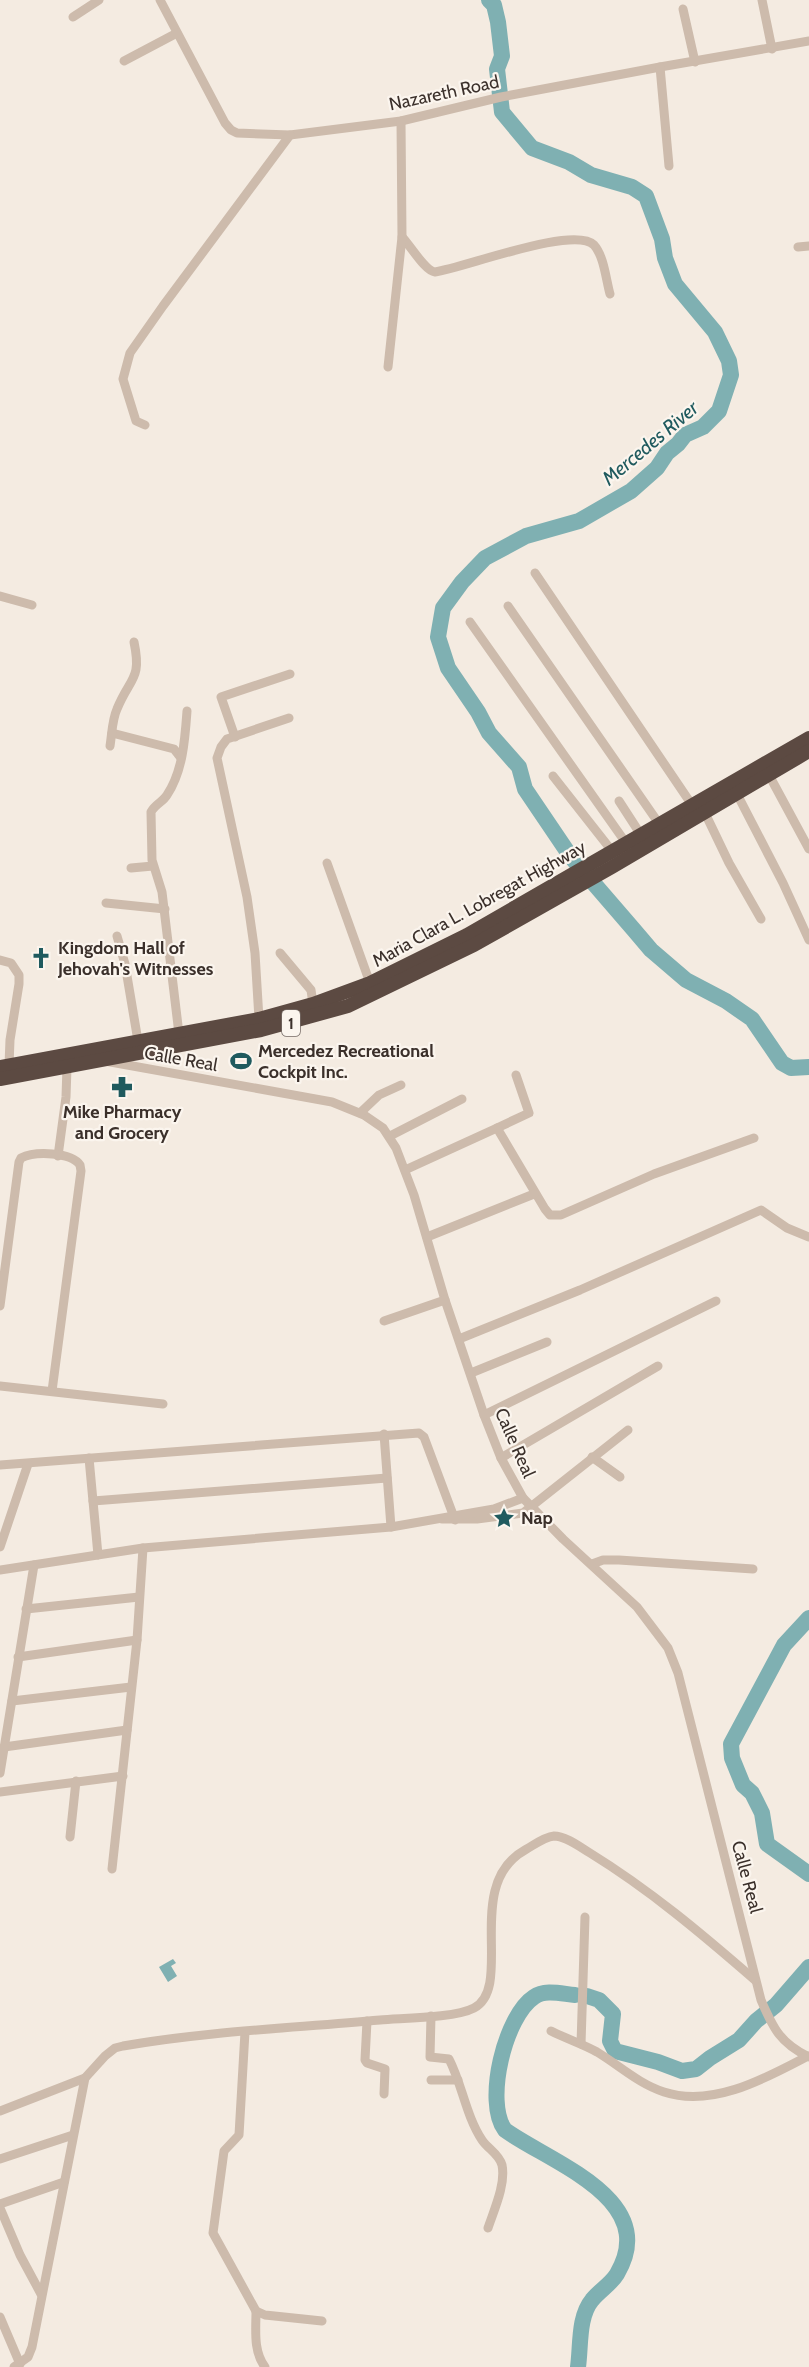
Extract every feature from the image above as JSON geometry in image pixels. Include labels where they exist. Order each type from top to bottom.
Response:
[{"type":"highway","name":"Maria Clara L. Lobregat Highway","points":[[610,858],[626,843],[641,835],[663,830],[692,805],[809,738]]},
{"type":"highway","name":"Maria Clara L. Lobregat Highway","points":[[0,1079],[261,1030],[348,1006],[474,945],[610,858],[663,830],[705,813],[809,751]]},
{"type":"highway","name":"Maria Clara L. Lobregat Highway","points":[[4,1066],[259,1019],[313,1004],[370,983],[554,892]]},
{"type":"street","points":[[73,18],[99,0]]},
{"type":"street","name":"Nazareth Road","points":[[160,0],[231,130],[248,135],[290,135],[401,121],[501,97],[809,41]]},
{"type":"street","points":[[762,0],[772,49]]},
{"type":"street","points":[[683,9],[695,62]]},
{"type":"street","points":[[124,61],[177,33]]},
{"type":"street","points":[[660,67],[669,166]]},
{"type":"street","points":[[388,367],[402,237],[401,121]]},
{"type":"street","points":[[145,425],[136,421],[123,379],[130,353],[290,135]]},
{"type":"street","points":[[402,237],[414,249],[425,267],[435,272],[512,251],[572,239],[587,240],[598,252],[610,294]]},
{"type":"street","points":[[798,247],[809,246]]},
{"type":"street","points":[[535,573],[692,805]]},
{"type":"street","points":[[0,596],[32,605]]},
{"type":"street","points":[[508,606],[663,830]]},
{"type":"street","points":[[470,622],[626,843]]},
{"type":"street","points":[[110,746],[117,708],[137,672],[138,660],[134,642]]},
{"type":"street","points":[[235,737],[221,697],[290,674]]},
{"type":"street","points":[[179,1034],[165,909],[153,866],[151,812],[169,792],[181,758],[187,711]]},
{"type":"street","points":[[259,1019],[255,953],[247,897],[217,758],[221,747],[227,740],[289,718]]},
{"type":"street","points":[[112,733],[174,749],[181,758]]},
{"type":"street","points":[[769,775],[809,849]]},
{"type":"street","points":[[553,776],[610,858]]},
{"type":"street","points":[[737,794],[783,883],[809,940]]},
{"type":"street","points":[[619,801],[641,835]]},
{"type":"street","points":[[705,813],[729,863],[761,919]]},
{"type":"street","points":[[327,863],[370,983]]},
{"type":"street","points":[[130,868],[153,866]]},
{"type":"street","points":[[106,903],[165,909]]},
{"type":"street","points":[[117,936],[125,964],[138,1041]]},
{"type":"street","points":[[280,952],[310,990],[313,1004]]},
{"type":"street","points":[[0,960],[11,963],[19,975],[4,1066]]},
{"type":"street","name":"Calle Real","points":[[84,1052],[102,1061],[297,1095],[343,1106],[373,1120],[390,1136],[405,1170],[483,1415],[501,1458],[531,1508],[637,1607],[668,1648],[678,1672],[761,2000],[773,2026],[789,2046],[808,2057]]},
{"type":"street","points":[[58,1156],[66,1097],[67,1067]]},
{"type":"street","points":[[405,1170],[529,1113],[516,1075]]},
{"type":"street","points":[[360,1113],[379,1095],[401,1085]]},
{"type":"street","points":[[390,1136],[462,1099]]},
{"type":"street","points":[[497,1128],[534,1194],[550,1215],[561,1215],[654,1174],[754,1138]]},
{"type":"street","points":[[0,1306],[19,1162],[26,1156],[58,1156],[78,1161],[81,1171],[52,1391]]},
{"type":"street","points":[[427,1237],[534,1194]]},
{"type":"street","points":[[459,1340],[580,1290],[761,1210],[787,1228],[809,1237]]},
{"type":"street","points":[[384,1321],[445,1300]]},
{"type":"street","points":[[483,1415],[716,1301]]},
{"type":"street","points":[[471,1373],[547,1342]]},
{"type":"street","points":[[501,1458],[658,1366]]},
{"type":"street","points":[[0,1386],[163,1404]]},
{"type":"street","points":[[0,1570],[143,1548],[391,1527],[497,1513],[523,1513],[628,1430]]},
{"type":"street","points":[[384,1434],[391,1527]]},
{"type":"street","points":[[0,1465],[384,1434],[422,1434],[454,1518]]},
{"type":"street","points":[[592,1457],[620,1477]]},
{"type":"street","points":[[89,1458],[98,1555]]},
{"type":"street","points":[[0,1546],[28,1464]]},
{"type":"street","points":[[93,1501],[387,1478]]},
{"type":"street","points":[[497,1513],[523,1498]]},
{"type":"street","points":[[112,1869],[137,1640],[143,1548]]},
{"type":"street","points":[[592,1564],[603,1560],[619,1560],[753,1569]]},
{"type":"street","points":[[0,1773],[34,1565]]},
{"type":"street","points":[[26,1609],[139,1597]]},
{"type":"street","points":[[18,1657],[137,1640]]},
{"type":"street","points":[[12,1701],[132,1687]]},
{"type":"street","points":[[4,1747],[127,1730]]},
{"type":"street","points":[[0,1792],[123,1776]]},
{"type":"street","points":[[70,1837],[76,1781]]},
{"type":"street","points":[[0,2111],[85,2078],[105,2056],[115,2048],[123,2046],[245,2032],[431,2016],[472,2009],[480,2004],[488,1989],[492,1968],[492,1901],[498,1879],[506,1865],[515,1856],[546,1838],[555,1836],[575,1844],[631,1878],[698,1930],[755,1980]]},
{"type":"street","points":[[581,2044],[585,1917]]},
{"type":"street","points":[[431,2016],[430,2057],[449,2059],[475,2129],[502,2166],[502,2177],[488,2228]]},
{"type":"street","points":[[367,2021],[365,2060],[385,2069],[384,2094]]},
{"type":"street","points":[[551,2031],[598,2053],[643,2083],[677,2095],[714,2095],[769,2077],[808,2057]]},
{"type":"street","points":[[245,2032],[239,2135],[224,2151],[213,2233],[256,2311],[256,2347],[260,2361],[265,2367]]},
{"type":"street","points":[[0,2317],[17,2365],[31,2352],[85,2078]]},
{"type":"street","points":[[431,2080],[458,2080]]},
{"type":"street","points":[[0,2159],[74,2134]]},
{"type":"street","points":[[41,2294],[20,2255],[0,2206],[64,2182]]},
{"type":"street","points":[[256,2311],[265,2315],[322,2321]]},
{"type":"water","points":[[173,1959],[176,1963],[171,1966],[177,1976],[168,1982],[159,1967]]},
{"type":"waterway","name":"Mercedes River","points":[[489,0],[494,5],[498,22],[502,56],[497,69],[502,112],[532,148],[569,162],[591,175],[632,187],[646,196],[675,284],[715,332],[729,361],[731,375],[719,411],[703,427],[685,435],[667,453],[657,468],[631,491],[579,521],[526,536],[485,558],[462,582],[443,608],[438,637],[448,668],[478,712],[489,733],[519,767],[525,789],[571,857],[651,950],[686,980],[726,1001],[752,1019],[782,1063],[791,1068],[809,1067]]},
{"type":"waterway","name":"Mercedes River","points":[[809,1618],[784,1645],[731,1744],[732,1758],[743,1785],[752,1793],[762,1813],[767,1844],[809,1874]]},
{"type":"waterway","name":"Mercedes River","points":[[587,1996],[599,2000],[613,2014],[610,2041],[615,2051],[682,2071],[696,2069],[739,2040],[756,2021],[776,2005],[809,1967]]},
{"type":"waterway","name":"Mercedes River","points":[[575,1995],[543,1993],[534,1997],[524,2007],[514,2022],[501,2060],[497,2081],[497,2100],[499,2117],[505,2130],[595,2186],[613,2204],[625,2224],[627,2248],[617,2274],[592,2300],[584,2315],[578,2367]]},
{"type":"place","name":"Kingdom Hall of Jehovah's Witnesses","points":[[41,958]]},
{"type":"place","name":"Mercedez Recreational Cockpit Inc.","points":[[241,1061]]},
{"type":"place","name":"Mike Pharmacy and Grocery","points":[[122,1087]]},
{"type":"place","name":"Nap","points":[[504,1518]]}]
